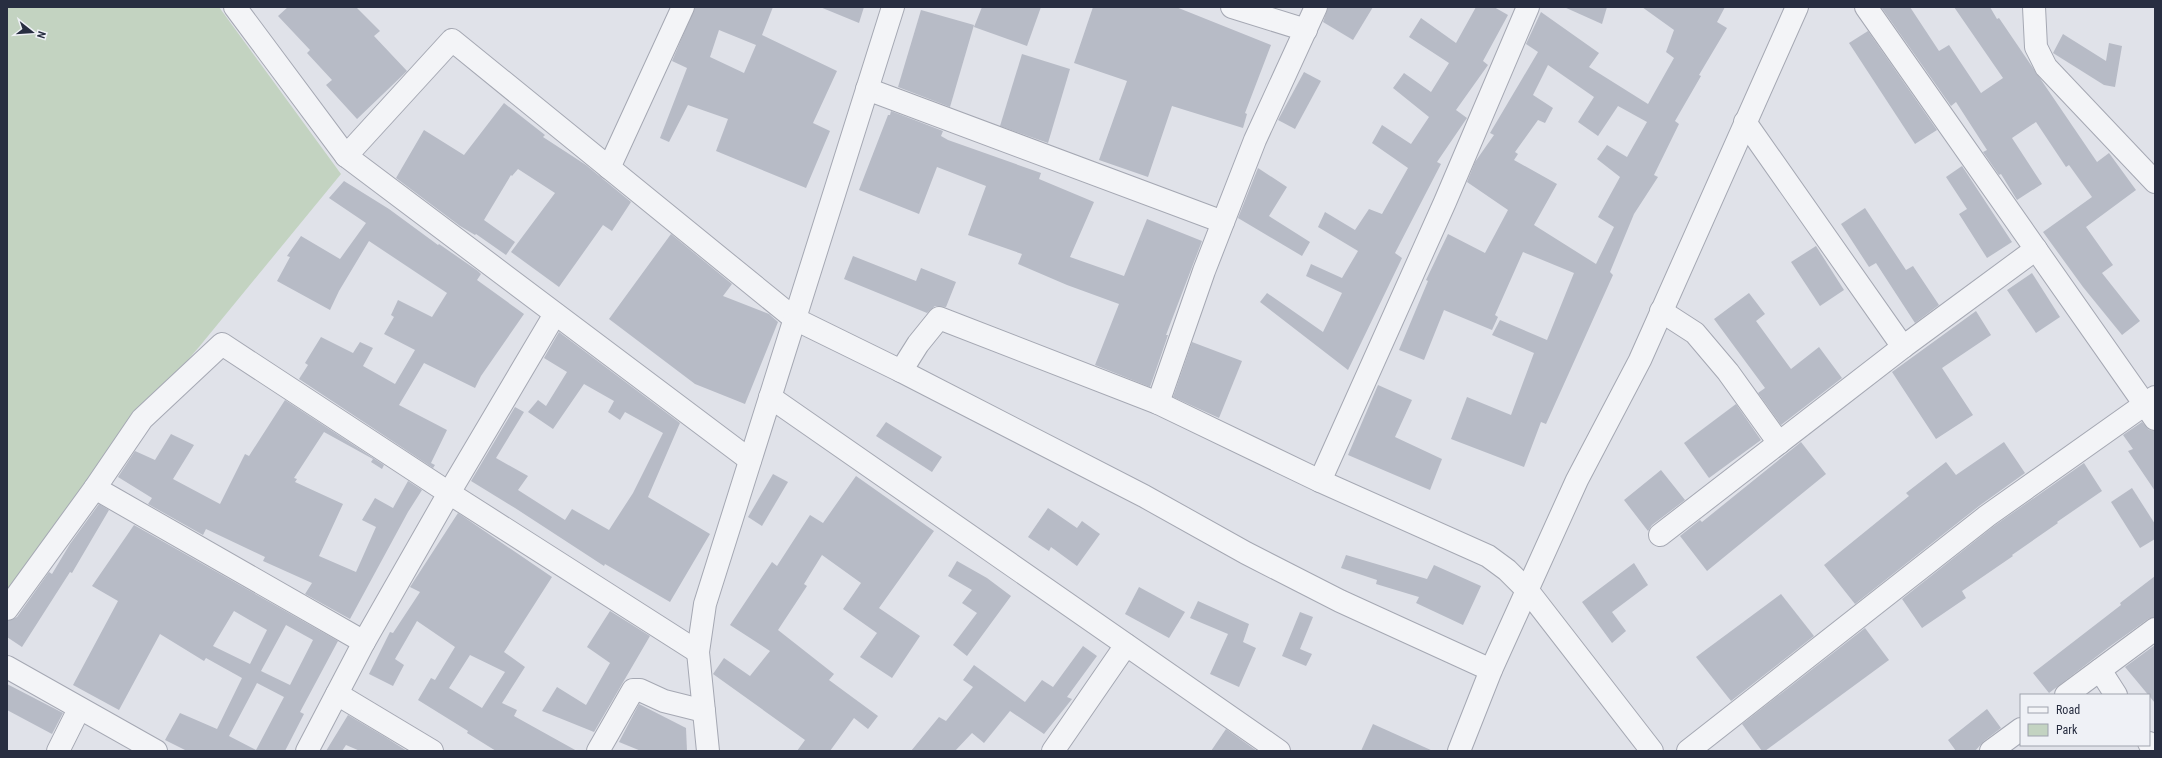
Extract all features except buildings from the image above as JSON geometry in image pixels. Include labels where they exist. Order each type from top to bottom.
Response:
[{"type":"street","points":[[236,7],[346,156],[750,460]]},
{"type":"street","points":[[609,168],[683,7]]},
{"type":"street","points":[[708,751],[698,652],[705,604],[893,7]]},
{"type":"street","points":[[1232,7],[1306,30]]},
{"type":"street","points":[[1158,403],[1204,271],[1255,140],[1316,7]]},
{"type":"street","points":[[1320,481],[1445,202],[1528,7]]},
{"type":"street","points":[[1459,751],[1491,670],[1577,480],[1640,360],[1797,7]]},
{"type":"street","points":[[1688,751],[1987,516],[2152,407],[2036,249],[1866,7]]},
{"type":"street","points":[[2034,7],[2036,47],[2046,67],[2155,182]]},
{"type":"street","points":[[346,156],[452,40],[795,319],[901,371],[1144,496],[1246,554],[1340,601],[1491,670]]},
{"type":"street","points":[[867,89],[1223,222]]},
{"type":"street","points":[[1745,122],[1903,347]]},
{"type":"street","points":[[1660,536],[1903,347],[2036,249]]},
{"type":"street","points":[[1661,311],[1695,332],[1728,372],[1779,443]]},
{"type":"street","points":[[307,751],[364,642],[449,493],[555,314]]},
{"type":"street","points":[[901,371],[918,344],[939,318],[1158,403],[1320,481],[1488,556],[1507,570],[1528,591],[1652,751]]},
{"type":"street","points":[[7,609],[95,488],[142,419],[222,344],[449,493],[698,652]]},
{"type":"street","points":[[770,397],[1279,751]]},
{"type":"street","points":[[95,488],[364,642]]},
{"type":"street","points":[[2067,694],[2155,629]]},
{"type":"street","points":[[1053,751],[1126,645]]},
{"type":"street","points":[[7,667],[79,709],[156,751]]},
{"type":"street","points":[[2100,670],[2115,694]]},
{"type":"street","points":[[598,751],[634,690],[640,690],[664,701],[704,711]]},
{"type":"street","points":[[336,694],[432,751]]},
{"type":"street","points":[[58,751],[79,709]]},
{"type":"street","points":[[1991,751],[2020,730]]},
{"type":"green space","points":[[7,7],[219,7],[341,174],[199,347],[113,447],[7,597]]}]
